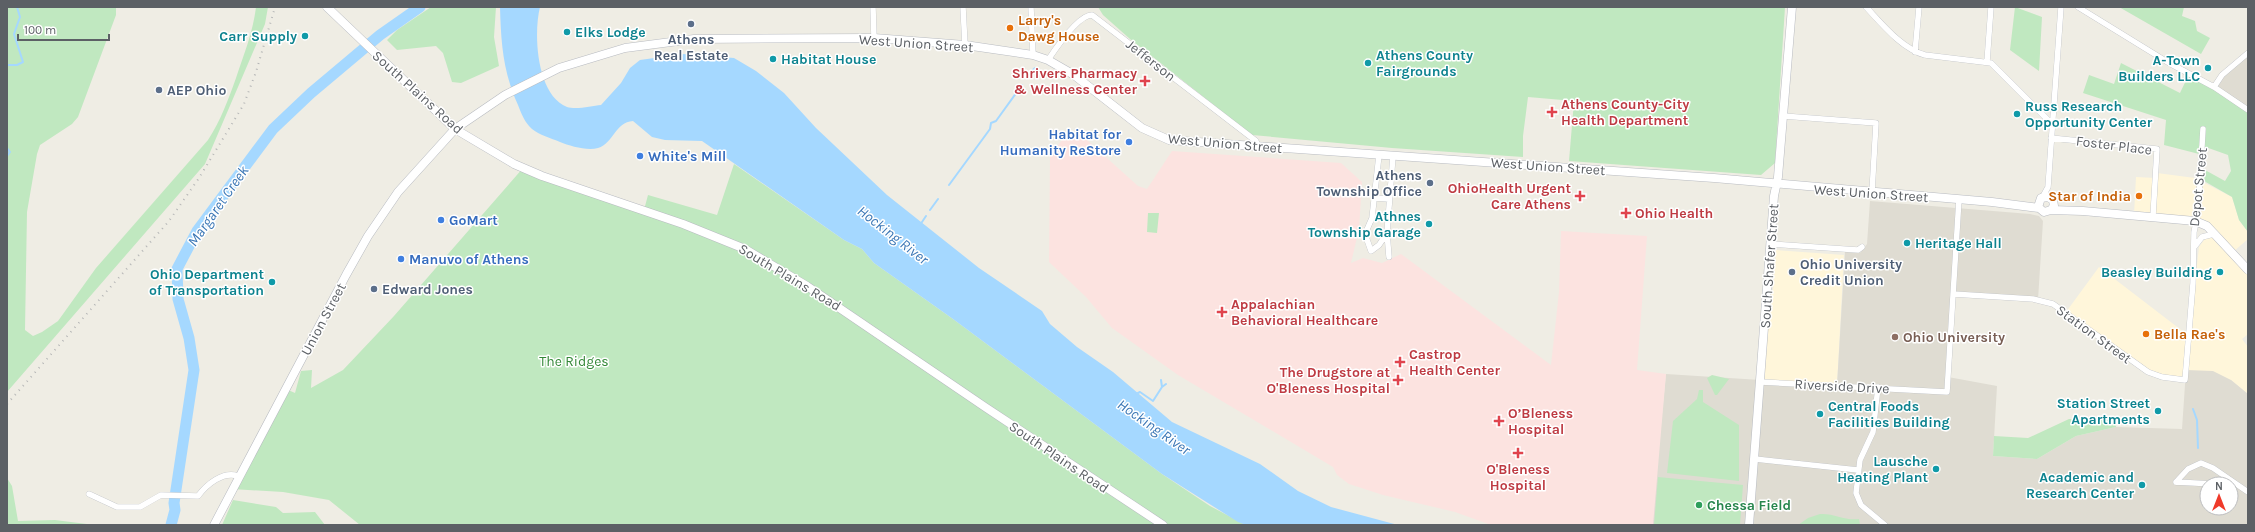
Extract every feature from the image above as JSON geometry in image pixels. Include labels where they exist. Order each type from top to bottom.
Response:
[{"type":"main road","name":"South Plains Road","points":[[327,7],[455,129],[514,164],[542,176],[683,224],[745,249],[807,286],[985,407],[1163,525]]},
{"type":"main road","name":"South Shafer Street","points":[[1750,525],[1771,244],[1792,7]]},
{"type":"main road","name":"West Union Street","points":[[455,129],[489,105],[523,85],[559,68],[625,48],[676,40],[874,38],[965,45],[1033,55],[1048,60],[1074,75],[1134,122],[1159,137],[1175,141],[1563,166],[1992,202],[2040,202],[2048,197],[2053,204],[2082,211],[2153,216],[2195,221],[2203,224],[2214,234],[2248,270]]},
{"type":"main road","name":"Union Street","points":[[214,525],[238,476],[368,236],[398,192],[455,129]]},
{"type":"main road","name":"West Union Street","points":[[2040,202],[2044,212],[2053,204]]},
{"type":"street","points":[[874,7],[874,38]]},
{"type":"street","points":[[963,7],[965,45]]},
{"type":"street","points":[[1031,7],[1033,55]]},
{"type":"street","points":[[1866,7],[1889,31],[1915,52],[1925,55],[1987,62],[1999,69],[2052,124]]},
{"type":"street","points":[[1915,52],[1919,7]]},
{"type":"street","points":[[1987,62],[1991,7]]},
{"type":"street","points":[[2053,204],[2048,187],[2061,7]]},
{"type":"street","points":[[2078,7],[2169,63],[2214,87],[2248,110]]},
{"type":"street","name":"Jefferson","points":[[1048,60],[1067,35],[1084,17],[1092,15],[1256,141],[1258,147]]},
{"type":"street","points":[[2214,87],[2222,75],[2248,53]]},
{"type":"street","points":[[1783,116],[1875,122],[1877,124],[1872,192]]},
{"type":"street","name":"Depot Street","points":[[2185,380],[2195,246],[2195,221],[2198,213],[2203,129]]},
{"type":"street","name":"Foster Place","points":[[2051,138],[2157,148],[2153,216]]},
{"type":"street","points":[[1379,155],[1372,218],[1365,234],[1371,251],[1379,245],[1387,233]]},
{"type":"street","points":[[1389,257],[1387,233],[1393,156]]},
{"type":"street","points":[[2040,202],[2048,187]]},
{"type":"street","points":[[1375,198],[1389,199]]},
{"type":"street","points":[[1952,294],[1959,199]]},
{"type":"street","name":"Depot Street","points":[[2195,246],[2202,237],[2214,234]]},
{"type":"street","points":[[1771,244],[1858,250],[1862,247]]},
{"type":"street","name":"Station Street","points":[[1952,294],[2033,299],[2053,304],[2073,316],[2142,368],[2156,375],[2185,380]]},
{"type":"street","name":"Riverside Drive","points":[[1761,382],[1878,387],[1947,392],[1952,294]]},
{"type":"street","points":[[1878,387],[1873,432],[1862,453],[1858,470],[1856,493],[1858,500],[1885,525]]},
{"type":"street","points":[[1755,460],[1858,470]]},
{"type":"street","points":[[2199,483],[2176,482],[2188,469],[2201,463],[2213,468],[2225,476]]},
{"type":"street","points":[[89,494],[117,507],[140,508],[161,495],[198,496],[223,476],[230,474],[238,476]]},
{"type":"street","points":[[2239,486],[2248,492]]},
{"type":"shaded area","points":[[2248,53],[2248,110],[2214,87],[2218,81]]},
{"type":"shaded area","points":[[1078,132],[1138,186],[1147,189],[1172,151],[1341,163],[1362,182],[1359,229],[1351,263],[1363,258],[1382,263],[1401,254],[1551,365],[1559,292],[1561,231],[1647,236],[1637,370],[1666,374],[1653,525],[1491,525],[1455,512],[1383,495],[1349,484],[1337,475],[1333,467],[1178,375],[1112,328],[1086,297],[1049,262],[1050,156],[1065,136]]},
{"type":"shaded area","points":[[2157,173],[2195,178],[2232,197],[2239,220],[2248,232],[2248,239],[2233,252],[2248,271],[2248,334],[2242,339],[2248,347],[2248,394],[2231,380],[2185,380],[2156,375],[2066,312],[2099,267],[2189,336],[2199,247],[2210,232],[2195,221],[2134,215],[2136,177],[2156,178]]},
{"type":"shaded area","name":"Ohio University","points":[[1870,201],[2039,216],[2043,221],[2038,300],[1953,294],[1948,377],[1997,386],[1993,456],[2037,459],[2076,436],[2116,427],[2182,429],[2186,370],[2213,371],[2231,380],[2248,394],[2248,525],[1651,525],[1666,374],[1837,385],[1845,252],[1860,253],[1867,244]]},
{"type":"shaded area","points":[[1776,250],[1844,255],[1837,385],[1761,382],[1767,302],[1773,290]]},
{"type":"green space","points":[[7,7],[116,7],[116,15],[78,117],[72,124],[40,145],[37,154],[27,212],[25,330],[33,336],[42,332],[58,321],[96,268],[208,140],[227,102],[236,78],[245,52],[256,7],[268,7],[265,24],[205,164],[7,392]]},
{"type":"green space","points":[[431,7],[496,7],[494,37],[499,66],[461,83],[452,82],[443,53],[436,46],[397,50],[387,40],[397,30]]},
{"type":"green space","name":"Athens County Fairgrounds","points":[[1098,7],[1785,7],[1775,163],[1761,175],[1569,161],[1574,101],[1528,97],[1523,136],[1523,157],[1392,148],[1252,135],[1130,39],[1103,15]]},
{"type":"green space","points":[[2015,7],[2042,17],[2039,71],[2010,50]]},
{"type":"green space","points":[[2119,7],[2184,7],[2182,16],[2195,21],[2197,31],[2210,38],[2201,54]]},
{"type":"green space","points":[[2121,63],[2180,93],[2189,74],[2248,110],[2248,232],[2239,220],[2232,197],[2204,181],[2205,170],[2225,181],[2231,171],[2228,155],[2200,145],[2199,154],[2164,145],[2166,120],[2083,93],[2089,75],[2114,84]]},
{"type":"green space","name":"The Ridges","points":[[734,164],[844,240],[862,249],[874,263],[953,319],[1162,474],[1210,506],[1246,525],[360,525],[329,500],[283,492],[232,489],[286,389],[295,393],[301,371],[312,370],[311,388],[343,370],[394,316],[523,168],[644,210],[648,195],[717,215]]},
{"type":"green space","points":[[1148,213],[1159,213],[1157,233],[1147,232]]},
{"type":"green space","points":[[1712,375],[1729,379],[1717,395],[1715,395],[1707,378]]},
{"type":"green space","points":[[1699,390],[1703,390],[1703,402],[1739,425],[1739,481],[1667,473],[1673,421],[1697,399]]},
{"type":"green space","points":[[2069,419],[2115,420],[2116,427],[2076,436],[2037,459],[1993,456],[1994,436],[2028,438]]},
{"type":"green space","name":"Chessa Field","points":[[1658,477],[1743,485],[1740,525],[1654,525]]},
{"type":"green space","points":[[7,478],[12,486],[18,521],[55,520],[95,525],[7,525]]},
{"type":"green space","points":[[233,500],[276,507],[283,513],[315,512],[325,525],[222,525]]},
{"type":"green space","points":[[1820,514],[1849,519],[1859,519],[1860,525],[1798,525],[1808,518]]},
{"type":"water","name":"Hocking River","points":[[500,7],[540,7],[537,33],[543,77],[549,90],[557,100],[571,108],[601,105],[621,83],[630,68],[640,60],[683,54],[734,58],[756,71],[784,93],[816,128],[887,195],[979,268],[1042,311],[1050,324],[1077,347],[1113,372],[1172,422],[1260,464],[1298,491],[1331,507],[1398,525],[1246,525],[1238,522],[1162,474],[953,319],[874,263],[862,249],[844,240],[702,141],[665,140],[652,137],[633,121],[622,125],[608,142],[594,149],[560,142],[538,133],[527,124],[509,81],[502,45]]},
{"type":"waterway","points":[[7,65],[17,65],[23,62],[14,34],[20,17],[17,7]]},
{"type":"waterway","name":"Margaret Creek","points":[[171,525],[175,510],[174,503],[194,370],[189,338],[178,299],[177,269],[197,231],[273,129],[311,93],[380,35],[420,7]]},
{"type":"waterway","points":[[1029,74],[1035,68]]},
{"type":"waterway","points":[[949,185],[990,129],[991,123],[996,121],[1022,85]]},
{"type":"waterway","points":[[7,148],[10,152],[7,156]]},
{"type":"waterway","points":[[930,210],[938,199]]},
{"type":"waterway","points":[[920,225],[926,216]]},
{"type":"waterway","points":[[1161,380],[1162,387]]},
{"type":"waterway","points":[[1136,394],[1140,392],[1153,401],[1162,387],[1166,384]]},
{"type":"waterway","points":[[2193,409],[2197,420],[2198,448]]},
{"type":"railway","points":[[7,404],[169,221],[199,178],[244,104],[256,72],[275,7]]},
{"type":"place","name":"Athens Real Estate","points":[[691,24]]},
{"type":"place","name":"Larry's Dawg House","points":[[1010,28]]},
{"type":"place","name":"Elks Lodge","points":[[567,32]]},
{"type":"place","name":"Carr Supply","points":[[305,36]]},
{"type":"place","name":"Habitat House","points":[[773,59]]},
{"type":"place","name":"Athens County Fairgrounds","points":[[1368,63]]},
{"type":"place","name":"A-Town Builders LLC","points":[[2208,68]]},
{"type":"place","name":"Shrivers Pharmacy & Wellness Center","points":[[1145,81]]},
{"type":"place","name":"AEP Ohio","points":[[159,90]]},
{"type":"place","name":"Athens County-City Health Department","points":[[1552,112]]},
{"type":"place","name":"Russ Research Opportunity Center","points":[[2017,114]]},
{"type":"place","name":"Habitat for Humanity ReStore","points":[[1129,142]]},
{"type":"place","name":"White's Mill","points":[[640,156]]},
{"type":"place","name":"Athens Township Office","points":[[1430,183]]},
{"type":"place","name":"OhioHealth Urgent Care Athens","points":[[1580,196]]},
{"type":"place","name":"Star of India","points":[[2139,196]]},
{"type":"place","name":"Ohio Health","points":[[1626,213]]},
{"type":"place","name":"GoMart","points":[[441,220]]},
{"type":"place","name":"Athnes Township Garage","points":[[1429,224]]},
{"type":"place","name":"Heritage Hall","points":[[1907,243]]},
{"type":"place","name":"Manuvo of Athens","points":[[401,259]]},
{"type":"place","name":"Ohio University Credit Union","points":[[1792,272]]},
{"type":"place","name":"Beasley Building","points":[[2220,272]]},
{"type":"place","name":"Ohio Department of Transportation","points":[[272,282]]},
{"type":"place","name":"Edward Jones","points":[[374,289]]},
{"type":"place","name":"Appalachian Behavioral Healthcare","points":[[1222,312]]},
{"type":"place","name":"Bella Rae's","points":[[2146,334]]},
{"type":"place","name":"Ohio University","points":[[1895,337]]},
{"type":"place","name":"Castrop Health Center","points":[[1400,362]]},
{"type":"place","name":"The Drugstore at O'Bleness Hospital","points":[[1398,380]]},
{"type":"place","name":"Station Street Apartments","points":[[2158,411]]},
{"type":"place","name":"Central Foods Facilities Building","points":[[1820,414]]},
{"type":"place","name":"O’Bleness Hospital","points":[[1499,421]]},
{"type":"place","name":"O'Bleness Hospital","points":[[1518,453]]},
{"type":"place","name":"Lausche Heating Plant","points":[[1936,469]]},
{"type":"place","name":"Academic and Research Center","points":[[2142,485]]},
{"type":"place","name":"Chessa Field","points":[[1699,505]]}]
